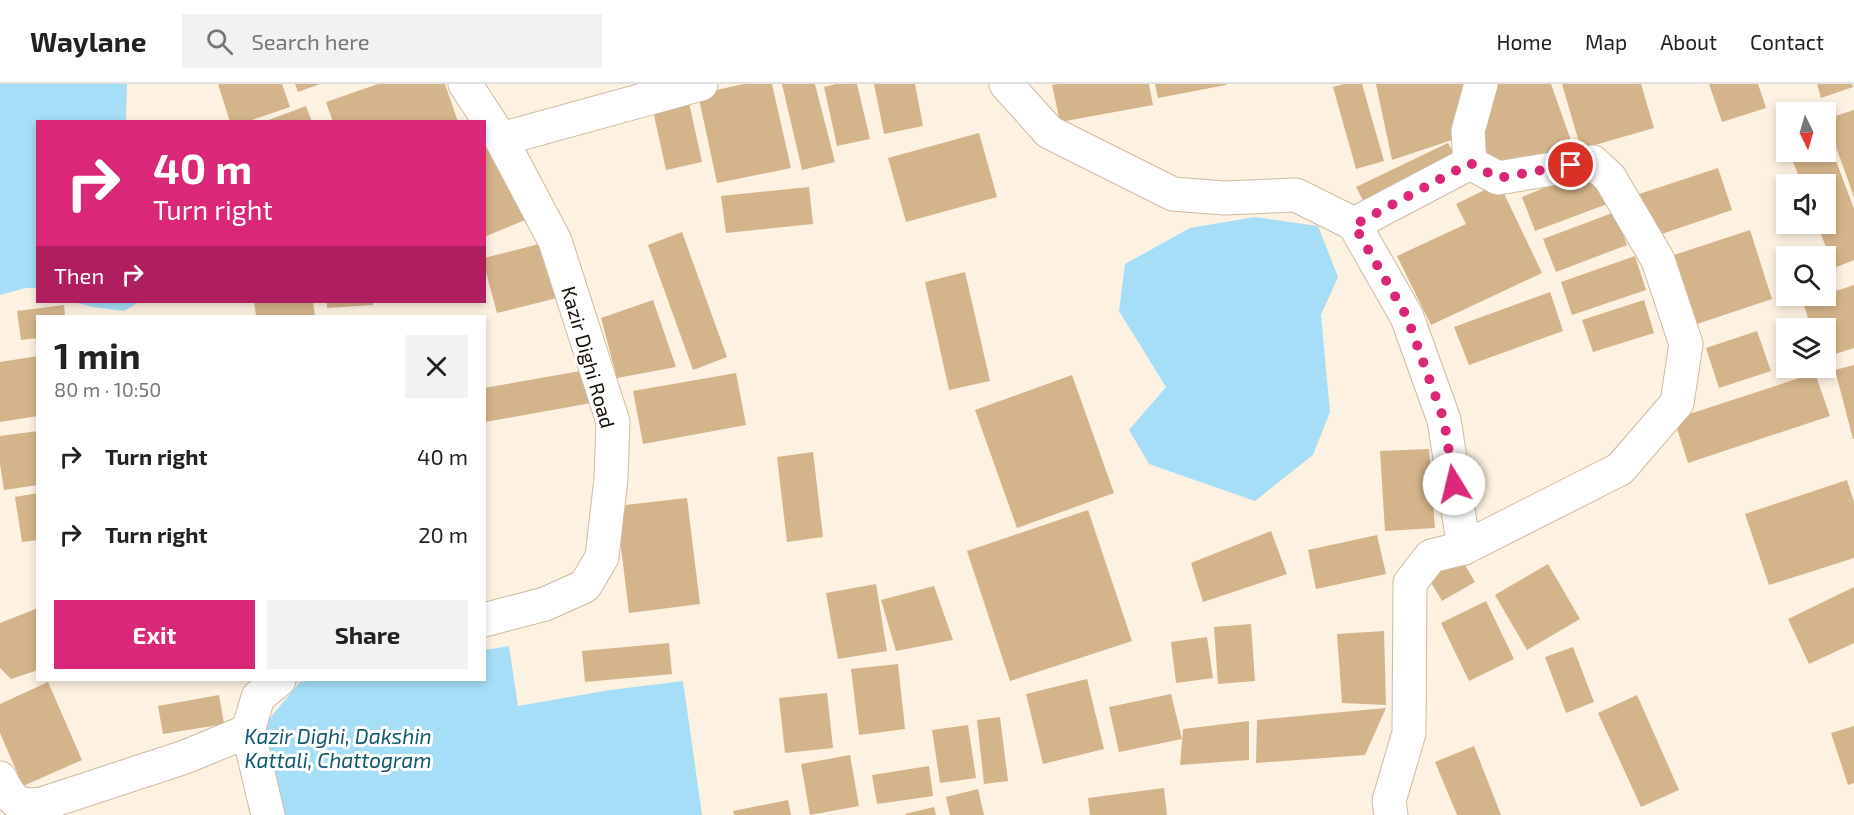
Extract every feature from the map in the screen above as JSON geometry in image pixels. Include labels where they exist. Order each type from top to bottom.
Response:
[{"type":"street","name":"Kazir Dighi Road","points":[[465,84],[501,140],[555,241],[613,422],[611,479],[602,557],[585,586],[545,604],[486,619]]},
{"type":"street","points":[[501,140],[701,84]]},
{"type":"street","points":[[1006,84],[1049,132],[1173,194],[1224,198],[1296,195],[1354,225],[1407,317],[1444,420],[1464,548]]},
{"type":"street","points":[[1470,163],[1467,131],[1481,84]]},
{"type":"street","points":[[1391,815],[1389,801],[1409,733],[1410,583],[1431,556],[1464,548],[1620,469],[1677,403],[1686,344],[1658,260],[1610,178],[1593,162],[1498,178],[1470,163]]},
{"type":"street","points":[[1354,225],[1470,163]]},
{"type":"street","points":[[268,815],[248,731],[258,697],[278,681]]},
{"type":"street","points":[[0,778],[11,797],[24,806],[42,804],[185,757],[248,731]]},
{"type":"water","points":[[0,84],[127,84],[126,120],[36,120],[36,288],[26,288],[0,295]]},
{"type":"water","points":[[1255,217],[1318,226],[1338,277],[1321,315],[1330,412],[1313,455],[1255,501],[1149,464],[1129,430],[1166,387],[1119,311],[1125,264],[1190,228]]},
{"type":"water","points":[[77,303],[137,303],[124,311]]},
{"type":"water","name":"Kazir Dighi, Dakshin Kattali, Chattogram","points":[[509,646],[518,706],[610,690],[683,681],[702,815],[280,815],[259,731],[300,682],[486,681],[486,650]]},
{"type":"building","points":[[218,84],[282,84],[290,107],[252,120],[229,120]]},
{"type":"building","points":[[295,84],[320,84],[298,92]]},
{"type":"building","points":[[378,84],[445,84],[457,120],[332,120],[326,102]]},
{"type":"building","points":[[744,84],[772,84],[791,168],[717,183],[698,94]]},
{"type":"building","points":[[782,84],[815,84],[835,162],[802,170]]},
{"type":"building","points":[[836,84],[857,84],[870,139],[837,146],[824,87]]},
{"type":"building","points":[[874,84],[915,84],[923,126],[884,134]]},
{"type":"building","points":[[1149,84],[1153,105],[1060,122],[1052,85]]},
{"type":"building","points":[[1155,84],[1226,84],[1226,85],[1158,98]]},
{"type":"building","points":[[1344,84],[1362,84],[1384,161],[1356,169],[1333,87]]},
{"type":"building","points":[[1376,84],[1466,84],[1455,139],[1392,160]]},
{"type":"building","points":[[1493,84],[1551,84],[1574,149],[1495,167],[1474,145]]},
{"type":"building","points":[[1562,84],[1641,84],[1654,128],[1581,149]]},
{"type":"building","points":[[1709,84],[1758,84],[1766,108],[1722,122]]},
{"type":"building","points":[[1817,84],[1852,84],[1853,87],[1821,98]]},
{"type":"building","points":[[688,98],[702,162],[666,170],[652,106]]},
{"type":"building","points":[[306,106],[311,120],[269,120]]},
{"type":"building","points":[[1854,110],[1854,197],[1836,147],[1836,116]]},
{"type":"building","points":[[979,133],[997,197],[906,222],[888,158]]},
{"type":"building","points":[[491,143],[525,220],[486,236],[486,144]]},
{"type":"building","points":[[1448,143],[1460,163],[1370,214],[1356,187]]},
{"type":"building","points":[[1836,161],[1854,209],[1854,260],[1836,267],[1836,246],[1826,246],[1821,234],[1836,234],[1836,174],[1798,174],[1793,162]]},
{"type":"building","points":[[1718,168],[1732,210],[1647,239],[1633,196]]},
{"type":"building","points":[[1589,169],[1610,203],[1535,231],[1522,197]]},
{"type":"building","points":[[1499,183],[1542,273],[1431,325],[1397,256],[1466,224],[1456,204]]},
{"type":"building","points":[[809,187],[813,224],[726,233],[721,196]]},
{"type":"building","points":[[1615,212],[1627,245],[1556,272],[1543,239]]},
{"type":"building","points":[[1750,230],[1772,299],[1688,327],[1665,258]]},
{"type":"building","points":[[682,232],[727,357],[693,370],[648,245]]},
{"type":"building","points":[[551,241],[565,296],[497,313],[486,272],[486,257]]},
{"type":"building","points":[[1635,256],[1646,290],[1572,315],[1561,282]]},
{"type":"building","points":[[965,272],[990,381],[949,390],[925,282]]},
{"type":"building","points":[[1854,285],[1854,348],[1836,354],[1836,318],[1808,318],[1804,306],[1836,306],[1836,291]]},
{"type":"building","points":[[1550,292],[1563,331],[1469,365],[1454,327]]},
{"type":"building","points":[[653,300],[676,367],[617,378],[601,318]]},
{"type":"building","points":[[1644,300],[1654,333],[1593,352],[1582,320]]},
{"type":"building","points":[[254,303],[313,303],[315,315],[256,315]]},
{"type":"building","points":[[327,303],[373,303],[373,305],[327,308]]},
{"type":"building","points":[[64,305],[65,315],[36,315],[36,338],[21,340],[17,311]]},
{"type":"building","points":[[1757,331],[1771,371],[1719,388],[1706,348]]},
{"type":"building","points":[[36,356],[36,416],[0,422],[0,362]]},
{"type":"building","points":[[1854,365],[1854,439],[1836,374],[1836,370]]},
{"type":"building","points":[[586,370],[591,403],[486,422],[486,388]]},
{"type":"building","points":[[736,373],[746,425],[643,444],[633,391]]},
{"type":"building","points":[[1072,375],[1114,493],[1017,528],[975,410]]},
{"type":"building","points":[[1800,378],[1817,378],[1830,416],[1688,463],[1674,419]]},
{"type":"building","points":[[36,431],[36,485],[4,490],[0,464],[0,436]]},
{"type":"building","points":[[1429,449],[1435,528],[1385,531],[1380,451]]},
{"type":"building","points":[[813,452],[823,537],[787,542],[777,457]]},
{"type":"building","points":[[1847,480],[1854,502],[1854,558],[1769,585],[1745,514]]},
{"type":"building","points":[[36,493],[36,540],[22,542],[15,497]]},
{"type":"building","points":[[687,498],[700,604],[629,613],[616,506]]},
{"type":"building","points":[[1088,510],[1132,641],[1010,681],[967,551]]},
{"type":"building","points":[[1271,531],[1287,574],[1203,602],[1191,563]]},
{"type":"building","points":[[1377,535],[1386,574],[1316,589],[1308,550]]},
{"type":"building","points":[[1459,555],[1475,582],[1442,601],[1426,574]]},
{"type":"building","points":[[1548,564],[1580,619],[1527,650],[1495,595]]},
{"type":"building","points":[[876,584],[887,651],[838,659],[826,593]]},
{"type":"building","points":[[934,586],[953,640],[896,651],[881,600]]},
{"type":"building","points":[[1854,587],[1854,643],[1809,664],[1788,619]]},
{"type":"building","points":[[1486,601],[1514,659],[1469,681],[1441,623]]},
{"type":"building","points":[[36,609],[36,671],[11,679],[0,668],[0,623]]},
{"type":"building","points":[[1251,624],[1255,681],[1218,684],[1214,627]]},
{"type":"building","points":[[1384,631],[1386,705],[1342,703],[1337,634]]},
{"type":"building","points":[[1207,637],[1213,678],[1176,683],[1171,642]]},
{"type":"building","points":[[669,643],[672,674],[585,682],[582,651]]},
{"type":"building","points":[[1573,647],[1594,702],[1566,713],[1545,657]]},
{"type":"building","points":[[898,664],[905,729],[859,735],[851,669]]},
{"type":"building","points":[[1087,679],[1104,749],[1043,764],[1026,694]]},
{"type":"building","points":[[48,682],[82,760],[23,786],[0,733],[0,704]]},
{"type":"building","points":[[827,693],[833,748],[785,753],[779,698]]},
{"type":"building","points":[[1171,694],[1182,739],[1119,752],[1109,707]]},
{"type":"building","points":[[219,695],[224,724],[163,734],[158,706]]},
{"type":"building","points":[[1637,695],[1679,790],[1641,807],[1598,713]]},
{"type":"building","points":[[1386,708],[1365,755],[1256,763],[1257,720]]},
{"type":"building","points":[[1000,717],[1008,781],[984,784],[977,720]]},
{"type":"building","points":[[1249,721],[1249,760],[1180,765],[1183,729]]},
{"type":"building","points":[[968,725],[976,778],[940,783],[932,730]]},
{"type":"building","points":[[1854,726],[1854,783],[1848,785],[1831,733]]},
{"type":"building","points":[[1474,746],[1501,815],[1457,815],[1435,762]]},
{"type":"building","points":[[850,755],[859,806],[810,815],[801,764]]},
{"type":"building","points":[[929,766],[933,796],[877,804],[872,775]]},
{"type":"building","points":[[1164,788],[1167,815],[1090,815],[1088,798]]},
{"type":"building","points":[[978,789],[984,815],[950,815],[946,797]]},
{"type":"building","points":[[788,800],[791,815],[734,815],[733,811]]},
{"type":"building","points":[[934,807],[936,815],[905,814]]},
{"type":"route","points":[[1454,484],[1444,420],[1407,317],[1354,225],[1470,163],[1498,178],[1571,165]]}]
